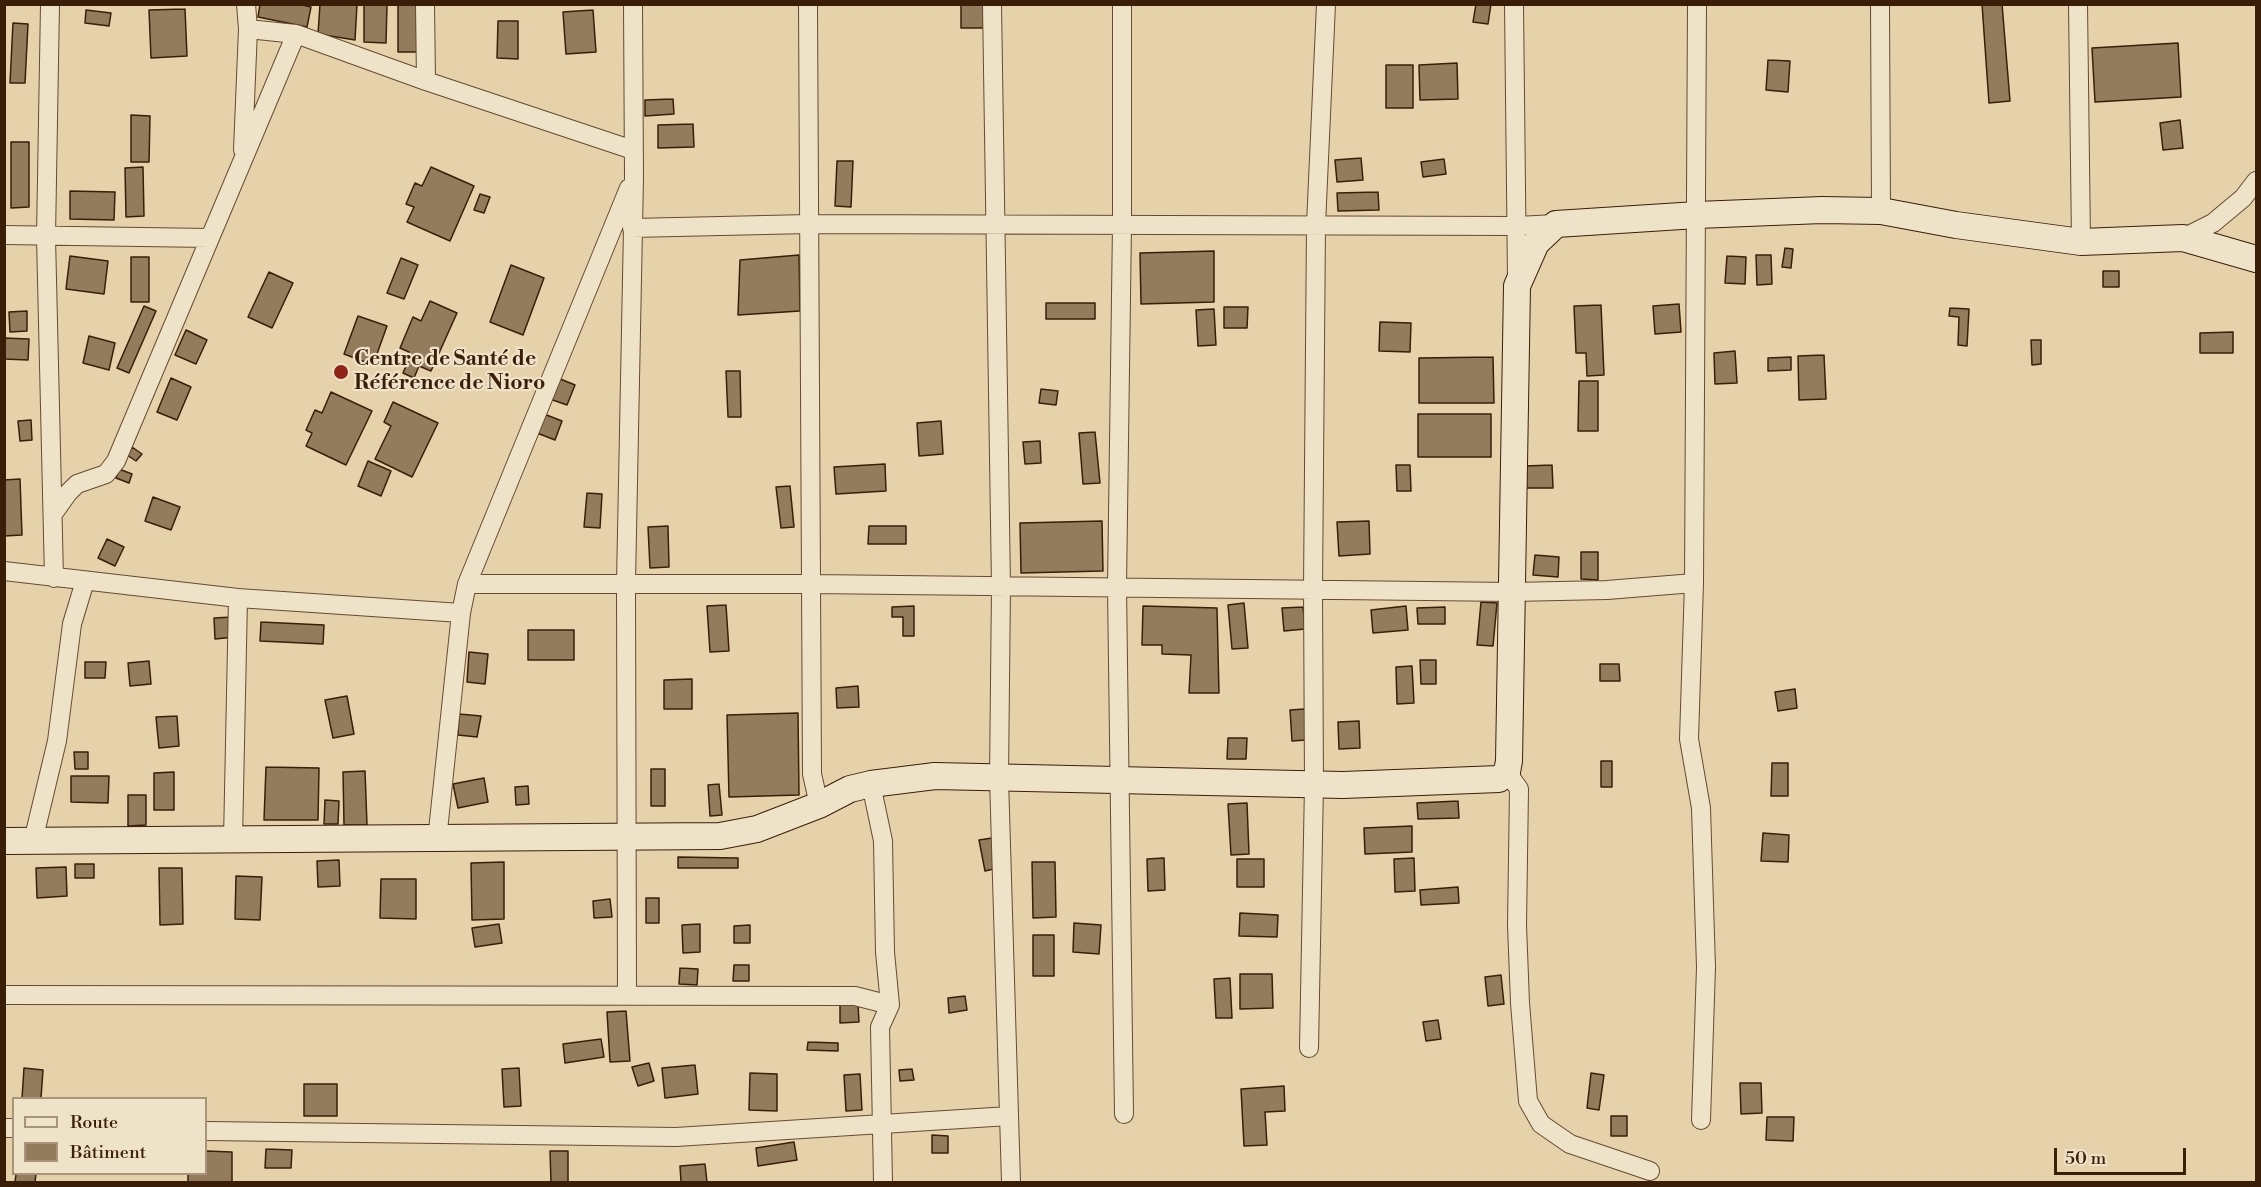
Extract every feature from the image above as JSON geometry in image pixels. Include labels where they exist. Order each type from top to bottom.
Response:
[{"type":"street","points":[[50,4],[46,237],[54,578]]},
{"type":"street","points":[[243,162],[248,29],[246,4]]},
{"type":"street","points":[[425,4],[426,81]]},
{"type":"street","points":[[627,994],[627,583],[634,177],[633,4]]},
{"type":"street","points":[[808,4],[812,774],[819,805]]},
{"type":"street","points":[[992,4],[1001,586],[999,778],[1011,1182]]},
{"type":"street","points":[[1122,4],[1122,224],[1117,587],[1124,1113]]},
{"type":"street","points":[[1309,1048],[1314,785],[1316,225],[1326,4]]},
{"type":"street","points":[[4,841],[436,840],[720,836],[757,829],[819,805],[850,789],[935,776],[1314,785],[1499,779],[1507,772],[1509,761],[1517,226],[1514,4]]},
{"type":"street","points":[[1697,4],[1694,583],[1689,739],[1701,808],[1706,967],[1701,1120]]},
{"type":"street","points":[[1880,4],[1881,211]]},
{"type":"street","points":[[2078,4],[2081,242]]},
{"type":"street","points":[[248,29],[296,34],[426,81],[633,150]]},
{"type":"street","points":[[53,514],[68,493],[78,484],[106,474],[117,461],[296,34]]},
{"type":"street","points":[[436,840],[461,613],[467,584],[634,177]]},
{"type":"street","points":[[2183,238],[2213,223],[2242,198],[2256,181]]},
{"type":"street","points":[[632,228],[809,224],[1517,226],[1697,215],[1821,210],[1881,211],[1956,225],[2081,242],[2183,238],[2256,259]]},
{"type":"street","points":[[1516,286],[1536,243],[1556,224]]},
{"type":"street","points":[[4,235],[210,238]]},
{"type":"street","points":[[4,571],[238,598],[461,613]]},
{"type":"street","points":[[33,841],[57,741],[72,624],[85,581]]},
{"type":"street","points":[[467,584],[811,584],[1512,592],[1607,590],[1694,583]]},
{"type":"street","points":[[233,840],[238,598]]},
{"type":"street","points":[[1507,772],[1519,789],[1518,947],[1528,1101],[1541,1124],[1570,1144],[1650,1171]]},
{"type":"street","points":[[871,784],[883,841],[885,952],[890,1005],[880,1027],[884,1182]]},
{"type":"street","points":[[4,995],[855,996],[890,1005]]},
{"type":"street","points":[[207,1131],[676,1137],[1009,1116]]},
{"type":"building","points":[[260,4],[298,4],[311,7],[307,27],[258,17]]},
{"type":"building","points":[[320,4],[357,4],[355,40],[318,34]]},
{"type":"building","points":[[364,4],[387,4],[386,43],[364,42]]},
{"type":"building","points":[[398,4],[418,4],[419,52],[398,52]]},
{"type":"building","points":[[961,4],[984,4],[984,28],[961,28]]},
{"type":"building","points":[[1476,4],[1491,4],[1488,24],[1473,22]]},
{"type":"building","points":[[1982,4],[2002,4],[2010,101],[1989,103]]},
{"type":"building","points":[[185,9],[187,56],[151,58],[149,10]]},
{"type":"building","points":[[86,10],[111,13],[109,26],[85,23]]},
{"type":"building","points":[[593,10],[596,52],[566,54],[563,12]]},
{"type":"building","points":[[498,21],[518,21],[518,59],[497,58]]},
{"type":"building","points":[[13,23],[28,24],[25,83],[10,83]]},
{"type":"building","points":[[2178,43],[2181,97],[2095,102],[2092,48]]},
{"type":"building","points":[[1768,60],[1790,61],[1788,92],[1766,90]]},
{"type":"building","points":[[1457,63],[1458,99],[1420,100],[1419,65]]},
{"type":"building","points":[[1386,65],[1413,65],[1413,108],[1386,108]]},
{"type":"building","points":[[673,99],[674,114],[645,116],[645,100]]},
{"type":"building","points":[[131,115],[150,116],[149,162],[131,162]]},
{"type":"building","points":[[2180,120],[2183,148],[2163,150],[2160,123]]},
{"type":"building","points":[[693,124],[694,147],[658,148],[658,125]]},
{"type":"building","points":[[11,142],[29,142],[29,207],[11,208]]},
{"type":"building","points":[[1361,158],[1363,180],[1337,182],[1335,160]]},
{"type":"building","points":[[1444,159],[1446,174],[1423,177],[1421,162]]},
{"type":"building","points":[[837,161],[853,161],[851,207],[835,206]]},
{"type":"building","points":[[143,167],[144,216],[126,217],[125,168]]},
{"type":"building","points":[[431,167],[474,186],[450,241],[407,222],[414,207],[406,204],[415,183],[422,186]]},
{"type":"building","points":[[70,191],[115,192],[114,220],[70,219]]},
{"type":"building","points":[[1378,192],[1379,210],[1338,211],[1337,193]]},
{"type":"building","points":[[480,194],[490,197],[484,213],[474,210]]},
{"type":"building","points":[[1785,248],[1793,249],[1791,268],[1782,267]]},
{"type":"building","points":[[1214,251],[1214,302],[1141,304],[1140,253]]},
{"type":"building","points":[[799,255],[800,311],[738,315],[740,260]]},
{"type":"building","points":[[1756,255],[1771,255],[1772,284],[1757,285]]},
{"type":"building","points":[[70,256],[108,261],[104,294],[66,289]]},
{"type":"building","points":[[1727,256],[1746,257],[1745,284],[1725,283]]},
{"type":"building","points":[[131,257],[149,257],[149,302],[131,302]]},
{"type":"building","points":[[401,258],[418,265],[404,299],[387,293]]},
{"type":"building","points":[[511,265],[544,278],[523,335],[490,322]]},
{"type":"building","points":[[2103,271],[2119,271],[2119,287],[2103,287]]},
{"type":"building","points":[[269,272],[293,283],[272,328],[248,317]]},
{"type":"building","points":[[430,301],[457,313],[431,371],[419,366],[414,378],[403,373],[408,361],[405,359],[409,352],[400,348],[413,317],[421,321]]},
{"type":"building","points":[[1046,303],[1095,303],[1095,319],[1046,319]]},
{"type":"building","points":[[1679,304],[1681,332],[1655,334],[1653,306]]},
{"type":"building","points":[[1601,305],[1604,375],[1587,376],[1586,353],[1576,353],[1574,306]]},
{"type":"building","points":[[144,306],[156,311],[129,373],[117,368]]},
{"type":"building","points":[[1224,307],[1248,307],[1247,328],[1224,328]]},
{"type":"building","points":[[1950,308],[1969,309],[1967,346],[1958,345],[1959,317],[1949,316]]},
{"type":"building","points":[[1214,309],[1216,345],[1198,346],[1196,310]]},
{"type":"building","points":[[27,311],[27,331],[10,332],[9,312]]},
{"type":"building","points":[[358,316],[387,326],[373,365],[344,354]]},
{"type":"building","points":[[1380,322],[1411,323],[1410,352],[1379,351]]},
{"type":"building","points":[[186,330],[207,340],[196,364],[175,355]]},
{"type":"building","points":[[2233,332],[2233,353],[2200,353],[2200,333]]},
{"type":"building","points":[[89,336],[115,343],[109,370],[83,363]]},
{"type":"building","points":[[4,338],[29,339],[28,360],[4,359]]},
{"type":"building","points":[[2031,340],[2041,340],[2041,364],[2032,365]]},
{"type":"building","points":[[1735,351],[1737,383],[1715,384],[1714,353]]},
{"type":"building","points":[[1824,355],[1826,399],[1799,400],[1798,356]]},
{"type":"building","points":[[1493,357],[1494,403],[1419,403],[1419,358]]},
{"type":"building","points":[[1791,357],[1791,370],[1768,371],[1768,358]]},
{"type":"building","points":[[726,371],[740,371],[741,417],[728,417]]},
{"type":"building","points":[[171,378],[191,387],[177,420],[157,412]]},
{"type":"building","points":[[558,378],[575,385],[567,405],[550,399]]},
{"type":"building","points":[[1579,381],[1598,381],[1598,431],[1578,431]]},
{"type":"building","points":[[1041,389],[1058,391],[1056,405],[1039,403]]},
{"type":"building","points":[[331,392],[372,411],[346,465],[306,446],[312,433],[306,430],[315,410],[322,413]]},
{"type":"building","points":[[393,402],[438,423],[412,477],[375,459],[391,426],[384,422]]},
{"type":"building","points":[[544,414],[562,421],[555,440],[537,433]]},
{"type":"building","points":[[1418,414],[1491,414],[1491,457],[1418,457]]},
{"type":"building","points":[[31,420],[32,440],[20,441],[18,421]]},
{"type":"building","points":[[941,421],[943,454],[919,456],[917,423]]},
{"type":"building","points":[[1095,432],[1100,483],[1083,484],[1079,433]]},
{"type":"building","points":[[1040,441],[1041,463],[1025,464],[1023,442]]},
{"type":"building","points":[[132,447],[142,454],[136,461],[127,455]]},
{"type":"building","points":[[368,461],[391,471],[381,496],[358,486]]},
{"type":"building","points":[[885,464],[886,491],[836,494],[834,467]]},
{"type":"building","points":[[1396,465],[1410,465],[1411,491],[1397,491]]},
{"type":"building","points":[[1552,465],[1553,488],[1525,488],[1525,466]]},
{"type":"building","points":[[119,469],[132,474],[129,483],[116,478]]},
{"type":"building","points":[[20,479],[22,535],[4,536],[4,480]]},
{"type":"building","points":[[790,486],[794,527],[781,528],[776,487]]},
{"type":"building","points":[[587,493],[602,494],[600,528],[584,527]]},
{"type":"building","points":[[153,497],[180,507],[171,530],[145,521]]},
{"type":"building","points":[[1102,521],[1103,571],[1021,573],[1020,523]]},
{"type":"building","points":[[1369,521],[1370,554],[1339,556],[1337,522]]},
{"type":"building","points":[[668,526],[669,567],[650,568],[648,527]]},
{"type":"building","points":[[869,526],[906,526],[906,544],[868,544]]},
{"type":"building","points":[[107,539],[124,547],[115,566],[98,558]]},
{"type":"building","points":[[1581,552],[1598,552],[1598,580],[1581,579]]},
{"type":"building","points":[[1535,555],[1559,557],[1558,577],[1533,575]]},
{"type":"building","points":[[1481,602],[1497,603],[1493,646],[1477,645]]},
{"type":"building","points":[[1244,603],[1248,648],[1232,649],[1228,605]]},
{"type":"building","points":[[726,605],[729,651],[710,652],[707,606]]},
{"type":"building","points":[[914,606],[914,636],[903,636],[903,617],[892,617],[892,607]]},
{"type":"building","points":[[1143,606],[1217,608],[1219,693],[1189,693],[1191,655],[1162,654],[1162,645],[1142,645]]},
{"type":"building","points":[[1406,606],[1408,630],[1373,633],[1371,610]]},
{"type":"building","points":[[1303,607],[1305,629],[1284,631],[1282,608]]},
{"type":"building","points":[[1445,607],[1445,624],[1418,624],[1417,608]]},
{"type":"building","points":[[233,617],[235,637],[215,639],[214,618]]},
{"type":"building","points":[[261,622],[324,625],[323,644],[260,641]]},
{"type":"building","points":[[528,630],[574,630],[574,660],[528,660]]},
{"type":"building","points":[[469,652],[488,654],[485,684],[467,682]]},
{"type":"building","points":[[1420,660],[1436,660],[1436,684],[1421,684]]},
{"type":"building","points":[[149,661],[151,684],[130,686],[128,663]]},
{"type":"building","points":[[85,662],[106,662],[105,678],[85,678]]},
{"type":"building","points":[[1600,664],[1619,664],[1620,681],[1600,681]]},
{"type":"building","points":[[1412,666],[1414,703],[1397,704],[1396,667]]},
{"type":"building","points":[[692,679],[692,709],[664,709],[664,680]]},
{"type":"building","points":[[858,686],[859,707],[837,708],[836,688]]},
{"type":"building","points":[[1795,689],[1797,708],[1778,711],[1775,692]]},
{"type":"building","points":[[347,696],[354,734],[333,738],[325,700]]},
{"type":"building","points":[[1305,709],[1306,740],[1292,741],[1290,710]]},
{"type":"building","points":[[798,713],[799,795],[729,797],[727,715]]},
{"type":"building","points":[[459,714],[481,716],[477,737],[458,735]]},
{"type":"building","points":[[177,716],[179,746],[159,748],[156,717]]},
{"type":"building","points":[[1359,721],[1360,748],[1339,749],[1338,722]]},
{"type":"building","points":[[1228,738],[1247,738],[1246,759],[1227,759]]},
{"type":"building","points":[[74,752],[88,752],[88,769],[75,769]]},
{"type":"building","points":[[1601,761],[1612,761],[1612,787],[1601,787]]},
{"type":"building","points":[[1772,763],[1788,763],[1788,796],[1771,796]]},
{"type":"building","points":[[266,767],[319,768],[318,820],[264,820]]},
{"type":"building","points":[[651,769],[665,769],[665,806],[651,806]]},
{"type":"building","points":[[365,771],[367,825],[344,825],[343,772]]},
{"type":"building","points":[[174,772],[174,810],[154,810],[154,773]]},
{"type":"building","points":[[71,776],[109,776],[108,803],[71,802]]},
{"type":"building","points":[[484,778],[488,802],[458,808],[453,784]]},
{"type":"building","points":[[719,784],[722,815],[710,816],[708,785]]},
{"type":"building","points":[[528,786],[529,804],[516,805],[515,787]]},
{"type":"building","points":[[128,795],[146,795],[146,825],[128,826]]},
{"type":"building","points":[[325,800],[339,801],[338,824],[324,824]]},
{"type":"building","points":[[1458,801],[1459,818],[1418,819],[1417,803]]},
{"type":"building","points":[[1247,803],[1249,854],[1231,855],[1228,804]]},
{"type":"building","points":[[1412,826],[1412,852],[1365,854],[1364,828]]},
{"type":"building","points":[[1763,833],[1789,835],[1788,862],[1761,861]]},
{"type":"building","points":[[992,838],[998,868],[985,871],[979,840]]},
{"type":"building","points":[[678,857],[738,858],[738,868],[678,868]]},
{"type":"building","points":[[1164,858],[1165,890],[1148,891],[1147,859]]},
{"type":"building","points":[[1414,858],[1415,891],[1395,892],[1394,859]]},
{"type":"building","points":[[1237,859],[1264,859],[1264,887],[1237,887]]},
{"type":"building","points":[[339,860],[340,886],[318,887],[317,861]]},
{"type":"building","points":[[504,862],[504,919],[472,920],[471,863]]},
{"type":"building","points":[[1032,862],[1055,862],[1056,917],[1033,918]]},
{"type":"building","points":[[75,864],[94,864],[94,878],[75,878]]},
{"type":"building","points":[[66,867],[67,896],[37,898],[36,868]]},
{"type":"building","points":[[159,868],[182,868],[183,924],[160,925]]},
{"type":"building","points":[[236,876],[262,877],[260,920],[235,919]]},
{"type":"building","points":[[381,879],[416,879],[416,919],[380,918]]},
{"type":"building","points":[[1458,887],[1459,903],[1421,905],[1420,890]]},
{"type":"building","points":[[646,898],[659,898],[659,923],[646,923]]},
{"type":"building","points":[[610,899],[612,917],[594,918],[593,901]]},
{"type":"building","points":[[1240,913],[1278,915],[1277,937],[1239,936]]},
{"type":"building","points":[[1074,923],[1101,925],[1099,954],[1073,952]]},
{"type":"building","points":[[499,924],[502,943],[475,947],[472,928]]},
{"type":"building","points":[[700,924],[700,952],[683,953],[682,925]]},
{"type":"building","points":[[750,925],[750,943],[734,943],[734,926]]},
{"type":"building","points":[[1033,935],[1054,935],[1054,976],[1033,976]]},
{"type":"building","points":[[734,965],[749,965],[749,981],[733,981]]},
{"type":"building","points":[[680,968],[698,969],[697,985],[679,984]]},
{"type":"building","points":[[1240,974],[1272,974],[1273,1008],[1240,1009]]},
{"type":"building","points":[[1501,975],[1504,1004],[1488,1006],[1485,977]]},
{"type":"building","points":[[1230,978],[1232,1018],[1216,1018],[1214,979]]},
{"type":"building","points":[[965,996],[967,1010],[949,1013],[948,998]]},
{"type":"building","points":[[858,1004],[859,1022],[840,1023],[840,1005]]},
{"type":"building","points":[[626,1011],[630,1061],[610,1062],[607,1012]]},
{"type":"building","points":[[1438,1020],[1441,1039],[1426,1041],[1423,1022]]},
{"type":"building","points":[[601,1039],[604,1057],[565,1063],[563,1044]]},
{"type":"building","points":[[808,1042],[838,1043],[838,1051],[807,1050]]},
{"type":"building","points":[[649,1063],[654,1081],[638,1086],[632,1067]]},
{"type":"building","points":[[695,1065],[698,1094],[665,1098],[662,1068]]},
{"type":"building","points":[[24,1068],[43,1070],[41,1097],[22,1097]]},
{"type":"building","points":[[519,1068],[521,1106],[504,1107],[502,1069]]},
{"type":"building","points":[[912,1069],[914,1080],[900,1081],[899,1070]]},
{"type":"building","points":[[750,1073],[777,1074],[777,1111],[749,1110]]},
{"type":"building","points":[[1591,1073],[1604,1075],[1599,1110],[1587,1108]]},
{"type":"building","points":[[860,1074],[862,1110],[846,1111],[844,1075]]},
{"type":"building","points":[[1740,1083],[1761,1083],[1762,1113],[1741,1114]]},
{"type":"building","points":[[304,1084],[337,1084],[337,1116],[304,1116]]},
{"type":"building","points":[[1284,1086],[1285,1111],[1265,1112],[1267,1145],[1244,1146],[1241,1089]]},
{"type":"building","points":[[1611,1116],[1627,1116],[1627,1136],[1611,1136]]},
{"type":"building","points":[[1767,1117],[1794,1117],[1793,1141],[1766,1140]]},
{"type":"building","points":[[932,1135],[948,1136],[948,1153],[932,1153]]},
{"type":"building","points":[[794,1142],[797,1160],[758,1166],[756,1148]]},
{"type":"building","points":[[266,1149],[292,1150],[291,1168],[265,1168]]},
{"type":"building","points":[[207,1151],[232,1152],[232,1182],[188,1182],[188,1175],[207,1175]]},
{"type":"building","points":[[550,1151],[568,1151],[568,1182],[551,1182]]},
{"type":"building","points":[[705,1164],[707,1182],[681,1182],[680,1166]]},
{"type":"building","points":[[16,1175],[36,1175],[35,1182],[15,1182]]},
{"type":"place","name":"Centre de Santé de Référence de Nioro","points":[[341,372]]}]
